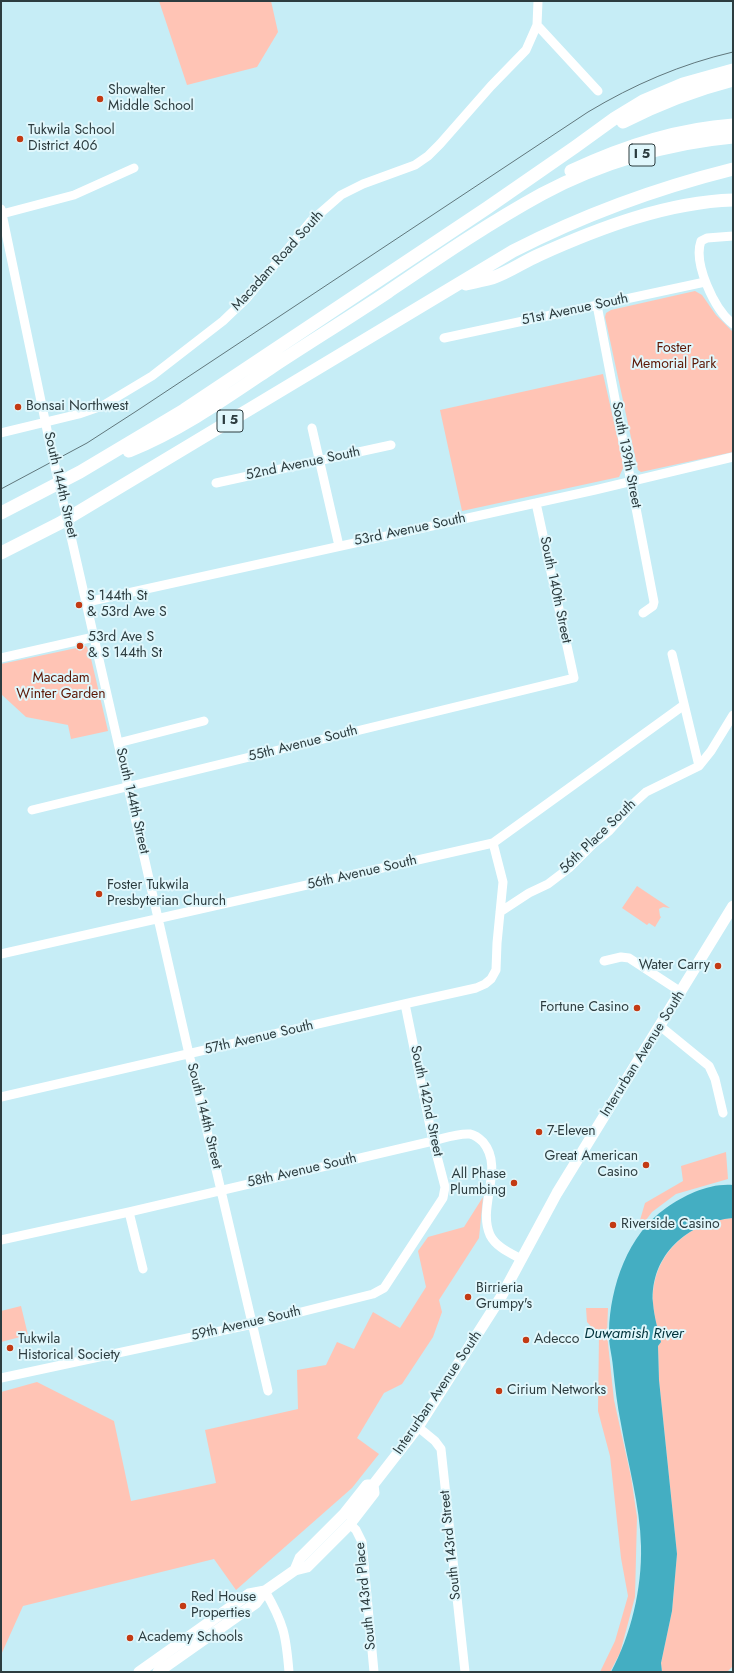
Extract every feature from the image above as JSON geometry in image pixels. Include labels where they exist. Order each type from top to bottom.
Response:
[{"type":"highway","points":[[576,147],[616,118],[643,101],[682,84],[733,70]]},
{"type":"highway","name":"I 5","points":[[1,513],[80,472],[184,410],[576,147],[645,111],[670,100],[733,80]]},
{"type":"highway","points":[[487,208],[522,197],[564,174],[631,146],[677,133],[733,125]]},
{"type":"highway","name":"I 5","points":[[80,472],[150,443],[192,420],[387,293],[440,256],[543,194],[618,161],[695,142],[733,137]]},
{"type":"highway","name":"I 5","points":[[1,553],[60,523],[513,251],[570,224],[651,192],[733,169]]},
{"type":"highway","points":[[456,286],[494,277],[539,255],[598,230],[696,202],[733,200]]},
{"type":"main road","name":"Interurban Avenue South","points":[[158,1672],[256,1603],[265,1592],[295,1570],[307,1567],[350,1524],[374,1493],[373,1485],[418,1427],[501,1297],[557,1193],[733,906]]},
{"type":"main road","name":"Interurban Avenue South","points":[[295,1570],[300,1558],[344,1514],[367,1485],[373,1485]]},
{"type":"main road","name":"Interurban Avenue South","points":[[139,1672],[249,1594],[265,1592]]},
{"type":"street","name":"Macadam Road South","points":[[46,423],[80,414],[102,406],[152,376],[228,317],[247,298],[310,222],[341,195],[363,184],[404,170],[428,156],[491,86],[526,50],[538,25],[538,1]]},
{"type":"street","points":[[538,25],[598,91]]},
{"type":"street","points":[[2,211],[74,195],[134,168]]},
{"type":"street","name":"South 144th Street","points":[[2,211],[51,449],[189,1054],[268,1391]]},
{"type":"street","points":[[733,236],[707,238],[701,241],[699,248],[705,282],[715,303],[733,324]]},
{"type":"street","name":"51st Avenue South","points":[[444,338],[705,282]]},
{"type":"street","name":"South 139th Street","points":[[597,305],[632,481],[654,602],[653,606],[643,613]]},
{"type":"street","points":[[1,433],[46,423]]},
{"type":"street","points":[[312,428],[339,546]]},
{"type":"street","name":"52nd Avenue South","points":[[216,483],[391,445]]},
{"type":"street","name":"53rd Avenue South","points":[[87,602],[733,458]]},
{"type":"street","name":"South 140th Street","points":[[536,503],[574,678]]},
{"type":"street","points":[[1,658],[94,637]]},
{"type":"street","points":[[672,654],[698,766]]},
{"type":"street","name":"55th Avenue South","points":[[32,810],[574,678]]},
{"type":"street","name":"56th Avenue South","points":[[1,954],[493,843],[684,705]]},
{"type":"street","points":[[698,766],[712,752],[733,715]]},
{"type":"street","points":[[118,743],[204,721]]},
{"type":"street","name":"56th Place South","points":[[500,912],[529,893],[548,884],[569,868],[593,844],[609,831],[646,792],[698,766]]},
{"type":"street","points":[[493,843],[502,882],[500,912]]},
{"type":"street","name":"57th Avenue South","points":[[1,1097],[476,988],[485,984],[491,979],[496,970],[500,912]]},
{"type":"street","points":[[604,960],[621,956],[629,958],[681,992]]},
{"type":"street","name":"South 142nd Street","points":[[405,1004],[433,1141],[445,1187],[443,1198]]},
{"type":"street","points":[[660,1026],[709,1066],[715,1079],[723,1113]]},
{"type":"street","name":"58th Avenue South","points":[[1,1240],[129,1212],[464,1134],[476,1136],[486,1146],[491,1162],[486,1221],[488,1230],[500,1246],[521,1259]]},
{"type":"street","name":"59th Avenue South","points":[[1,1378],[253,1324],[379,1291],[389,1282],[443,1198]]},
{"type":"street","points":[[129,1212],[143,1270]]},
{"type":"street","name":"South 143rd Street","points":[[418,1427],[435,1441],[441,1449],[465,1672]]},
{"type":"street","name":"South 143rd Place","points":[[350,1524],[356,1530],[362,1542],[374,1672]]},
{"type":"street","points":[[265,1592],[277,1612],[283,1626],[286,1636],[289,1672]]},
{"type":"green space","points":[[159,1],[271,1],[278,32],[257,67],[187,85]]},
{"type":"green space","name":"Foster Memorial Park","points":[[695,291],[702,295],[716,315],[733,332],[733,452],[641,472],[638,470],[605,317],[606,313],[611,310]]},
{"type":"green space","name":"Foster Memorial Park","points":[[603,374],[624,466],[619,477],[462,511],[440,410]]},
{"type":"green space","name":"Macadam Winter Garden","points":[[86,646],[89,650],[108,731],[71,739],[68,725],[26,717],[1,694],[1,664]]},
{"type":"green space","points":[[637,886],[670,908],[663,907],[659,909],[661,917],[655,927],[649,923],[647,925],[622,908]]},
{"type":"green space","points":[[726,1152],[728,1179],[676,1194],[652,1212],[640,1228],[640,1220],[645,1203],[683,1181],[681,1166]]},
{"type":"green space","points":[[483,1197],[479,1238],[439,1300],[442,1312],[433,1337],[402,1384],[384,1393],[357,1438],[379,1454],[352,1488],[236,1590],[214,1559],[23,1606],[1,1655],[1,1392],[37,1382],[114,1421],[131,1501],[216,1483],[205,1430],[298,1409],[297,1370],[326,1365],[337,1342],[354,1349],[373,1312],[400,1328],[426,1287],[418,1251],[428,1237],[464,1227]]},
{"type":"green space","points":[[733,1218],[733,1666],[727,1672],[662,1672],[661,1663],[672,1611],[677,1554],[659,1380],[658,1346],[661,1342],[653,1303],[654,1286],[658,1270],[675,1244],[687,1234],[701,1226]]},
{"type":"green space","points":[[21,1306],[28,1335],[1,1342],[1,1311]]},
{"type":"green space","points":[[586,1308],[608,1308],[607,1334],[614,1400],[631,1477],[637,1517],[635,1597],[620,1653],[610,1672],[600,1672],[615,1641],[628,1596],[621,1558],[610,1456],[598,1411],[599,1335],[587,1322]]},
{"type":"water","name":"Duwamish River","points":[[733,1185],[733,1218],[701,1226],[687,1234],[675,1244],[665,1256],[658,1270],[654,1286],[653,1303],[661,1342],[658,1346],[659,1380],[677,1554],[672,1611],[661,1663],[662,1672],[611,1672],[630,1627],[640,1579],[641,1562],[640,1531],[636,1500],[618,1410],[609,1335],[610,1314],[617,1280],[632,1247],[641,1232],[666,1208],[689,1194],[706,1188]]},
{"type":"tram line","points":[[1,489],[87,443],[588,112],[622,93],[658,76],[733,52]]},
{"type":"place","name":"Showalter Middle School","points":[[100,99]]},
{"type":"place","name":"Tukwila School District 406","points":[[20,139]]},
{"type":"place","name":"Bonsai Northwest","points":[[18,407]]},
{"type":"place","name":"S 144th St & 53rd Ave S","points":[[79,605]]},
{"type":"place","name":"53rd Ave S & S 144th St","points":[[80,646]]},
{"type":"place","name":"Foster Tukwila Presbyterian Church","points":[[99,894]]},
{"type":"place","name":"Water Carry","points":[[718,966]]},
{"type":"place","name":"Fortune Casino","points":[[637,1008]]},
{"type":"place","name":"7-Eleven","points":[[539,1132]]},
{"type":"place","name":"Great American Casino","points":[[646,1165]]},
{"type":"place","name":"All Phase Plumbing","points":[[514,1183]]},
{"type":"place","name":"Riverside Casino","points":[[613,1225]]},
{"type":"place","name":"Birrieria Grumpy's","points":[[468,1297]]},
{"type":"place","name":"Adecco","points":[[526,1340]]},
{"type":"place","name":"Tukwila Historical Society","points":[[10,1348]]},
{"type":"place","name":"Cirium Networks","points":[[499,1391]]},
{"type":"place","name":"Red House Properties","points":[[183,1606]]},
{"type":"place","name":"Academy Schools","points":[[130,1638]]}]
